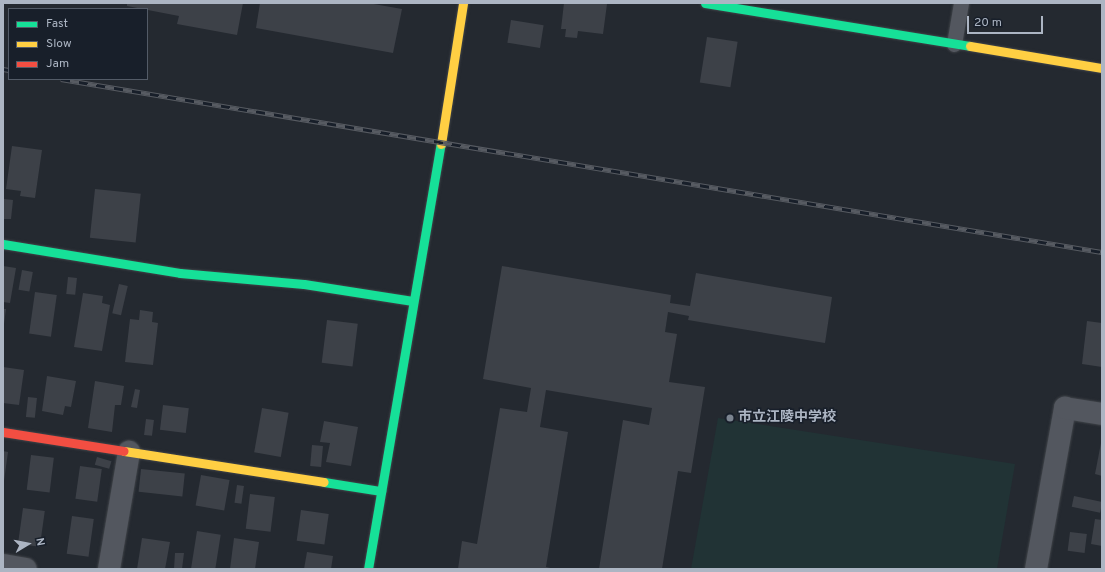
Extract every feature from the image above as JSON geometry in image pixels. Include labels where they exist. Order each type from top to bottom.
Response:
[{"type":"street","points":[[368,569],[444,125],[463,3]]},
{"type":"street","points":[[705,3],[1102,68]]},
{"type":"street","points":[[3,244],[180,273],[304,284],[413,301]]},
{"type":"street","points":[[1036,569],[1065,408],[1102,414]]},
{"type":"street","points":[[3,432],[381,492]]},
{"type":"street","points":[[109,569],[129,452]]},
{"type":"street","points":[[3,565],[26,569]]},
{"type":"lane","points":[[954,44],[961,3]]},
{"type":"shaded area","points":[[718,418],[1015,464],[997,569],[691,569]]},
{"type":"building","points":[[127,3],[243,3],[237,35],[177,24],[179,16],[148,10],[148,8],[127,6]]},
{"type":"building","points":[[260,3],[368,3],[402,9],[393,53],[256,28]]},
{"type":"building","points":[[564,3],[607,4],[603,34],[578,31],[577,38],[565,37],[566,29],[561,29]]},
{"type":"building","points":[[511,20],[544,25],[540,48],[507,43]]},
{"type":"building","points":[[707,37],[738,42],[730,87],[700,82]]},
{"type":"building","points":[[12,146],[42,150],[35,198],[20,196],[21,191],[6,189]]},
{"type":"building","points":[[95,189],[141,194],[136,243],[90,238]]},
{"type":"building","points":[[4,199],[13,200],[11,219],[3,219]]},
{"type":"building","points":[[3,266],[16,268],[10,303],[3,302]]},
{"type":"building","points":[[502,266],[671,295],[670,303],[690,306],[696,273],[832,297],[825,343],[688,320],[689,316],[668,312],[665,332],[677,334],[669,382],[705,387],[691,473],[678,471],[662,569],[599,569],[623,420],[649,425],[652,408],[546,390],[540,427],[568,432],[546,567],[555,569],[458,569],[462,541],[477,544],[500,408],[527,412],[531,388],[483,379]]},
{"type":"building","points":[[22,270],[33,272],[29,292],[19,290]]},
{"type":"building","points":[[68,277],[77,278],[75,295],[66,294]]},
{"type":"building","points":[[119,284],[128,286],[121,315],[112,313]]},
{"type":"building","points":[[35,292],[57,295],[51,337],[29,334]]},
{"type":"building","points":[[83,293],[103,296],[102,303],[110,305],[102,351],[74,347]]},
{"type":"building","points":[[3,309],[6,309],[4,324],[3,324]]},
{"type":"building","points":[[140,310],[153,312],[152,322],[158,323],[153,365],[125,362],[130,319],[139,320]]},
{"type":"building","points":[[327,320],[358,324],[353,366],[322,363]]},
{"type":"building","points":[[1087,321],[1102,323],[1102,367],[1082,364]]},
{"type":"building","points":[[3,367],[24,370],[19,405],[3,403]]},
{"type":"building","points":[[47,376],[76,381],[71,407],[65,406],[63,415],[42,411]]},
{"type":"building","points":[[95,381],[124,386],[121,405],[115,405],[112,432],[88,428]]},
{"type":"building","points":[[135,389],[140,390],[137,408],[131,407]]},
{"type":"building","points":[[28,397],[37,398],[35,418],[26,417]]},
{"type":"building","points":[[163,405],[189,408],[186,433],[160,430]]},
{"type":"building","points":[[262,408],[289,413],[281,457],[254,452]]},
{"type":"building","points":[[146,419],[154,420],[152,436],[144,435]]},
{"type":"building","points":[[324,421],[358,427],[351,466],[326,462],[330,443],[320,442]]},
{"type":"building","points":[[1102,443],[1102,476],[1095,474]]},
{"type":"building","points":[[312,445],[323,446],[321,467],[310,466]]},
{"type":"building","points":[[3,451],[8,452],[4,481],[3,481]]},
{"type":"building","points":[[31,455],[54,458],[50,493],[27,490]]},
{"type":"building","points":[[97,457],[111,461],[109,469],[95,465]]},
{"type":"building","points":[[80,466],[102,469],[97,502],[75,499]]},
{"type":"building","points":[[141,469],[185,474],[182,496],[139,492]]},
{"type":"building","points":[[201,475],[230,480],[224,511],[196,506]]},
{"type":"building","points":[[237,485],[244,486],[241,504],[234,503]]},
{"type":"building","points":[[250,494],[275,497],[271,532],[246,529]]},
{"type":"building","points":[[1074,496],[1102,502],[1100,513],[1072,507]]},
{"type":"building","points":[[23,508],[45,511],[40,547],[18,544]]},
{"type":"building","points":[[301,510],[329,514],[324,545],[297,541]]},
{"type":"building","points":[[72,516],[94,519],[88,557],[67,554]]},
{"type":"building","points":[[1095,519],[1102,520],[1102,546],[1091,544]]},
{"type":"building","points":[[197,531],[221,535],[215,569],[191,569]]},
{"type":"building","points":[[1070,532],[1087,534],[1085,553],[1068,551]]},
{"type":"building","points":[[142,538],[170,542],[165,569],[137,569]]},
{"type":"building","points":[[234,538],[259,542],[255,569],[230,569]]},
{"type":"building","points":[[307,552],[333,556],[331,569],[304,569]]},
{"type":"building","points":[[175,553],[184,553],[182,569],[174,569]]},
{"type":"railway","points":[[3,69],[8,70]]},
{"type":"railway","points":[[67,80],[1102,252]]},
{"type":"traffic: fast","points":[[705,3],[970,46]]},
{"type":"traffic: fast","points":[[368,569],[441,144]]},
{"type":"traffic: fast","points":[[3,244],[180,273],[304,284],[413,301]]},
{"type":"traffic: fast","points":[[324,482],[381,491]]},
{"type":"traffic: slow","points":[[441,144],[463,3]]},
{"type":"traffic: slow","points":[[970,46],[1102,68]]},
{"type":"traffic: slow","points":[[124,451],[324,482]]},
{"type":"traffic: jam","points":[[3,432],[124,451]]},
{"type":"place","name":"市立江陵中学校","points":[[730,418]]}]
